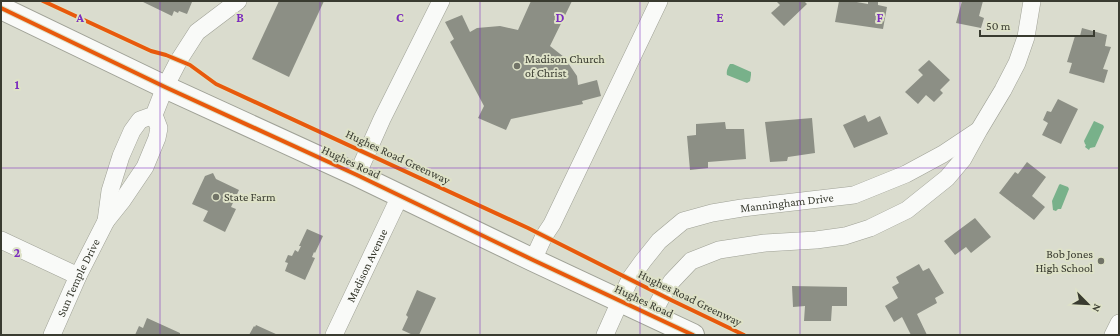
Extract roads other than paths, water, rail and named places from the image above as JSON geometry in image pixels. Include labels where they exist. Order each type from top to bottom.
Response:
[{"type":"main road","name":"Hughes Road","points":[[1,8],[165,87],[357,175],[532,260],[693,335]]},
{"type":"street","points":[[154,115],[165,87],[179,60],[197,32],[238,1]]},
{"type":"street","points":[[357,175],[382,119],[441,1]]},
{"type":"street","points":[[532,260],[552,224],[659,1]]},
{"type":"street","name":"Manningham Drive","points":[[652,315],[672,281],[691,261],[720,250],[765,243],[816,240],[844,236],[870,228],[907,210],[947,178],[963,159],[1017,63],[1026,37],[1032,1]]},
{"type":"street","name":"Sun Temple Drive","points":[[52,335],[78,276],[106,221],[122,201],[145,167],[157,138],[159,128],[154,115],[140,120],[132,131],[121,156],[110,192],[106,221]]},
{"type":"street","name":"Manningham Drive","points":[[605,335],[630,279],[642,261],[659,241],[683,221],[712,213],[735,209],[854,196],[906,174],[943,154],[979,130]]},
{"type":"street","name":"Madison Avenue","points":[[334,335],[400,196]]},
{"type":"street","points":[[1,240],[78,276]]},
{"type":"street","points":[[1113,335],[1119,323]]},
{"type":"place","name":"Madison Church of Christ","points":[[517,66]]},
{"type":"place","name":"State Farm","points":[[216,197]]},
{"type":"place","name":"Bob Jones High School","points":[[1101,261]]}]
